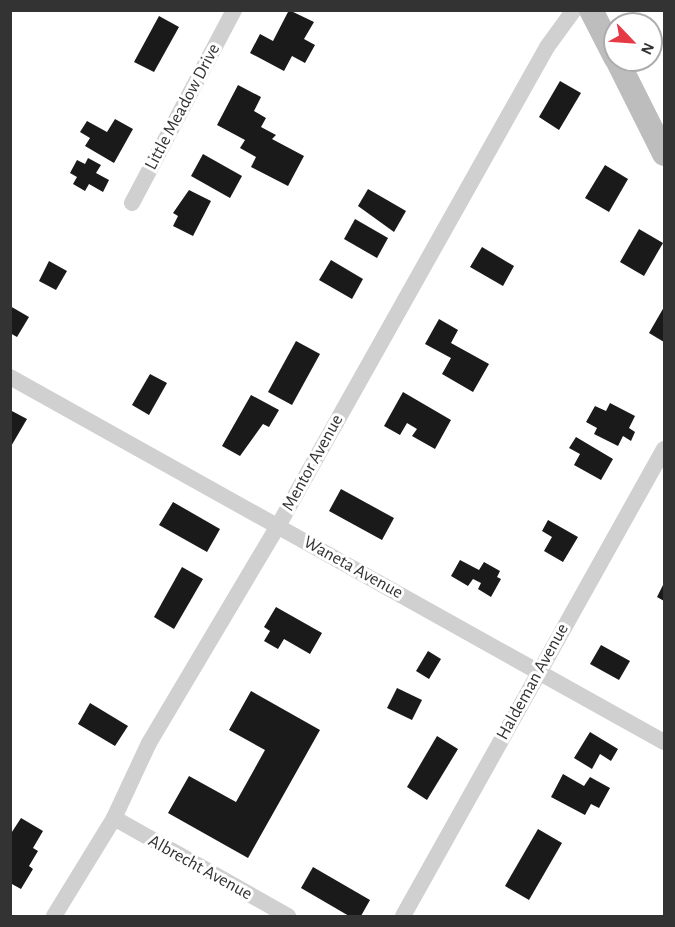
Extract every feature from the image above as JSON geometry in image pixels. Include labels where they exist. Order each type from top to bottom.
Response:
[{"type":"main road","points":[[591,10],[603,33]]},
{"type":"main road","points":[[623,72],[664,154]]},
{"type":"street","name":"Little Meadow Drive","points":[[132,203],[234,10]]},
{"type":"street","name":"Mentor Avenue","points":[[54,916],[114,818],[149,742],[278,526],[547,47],[574,10]]},
{"type":"street","name":"Waneta Avenue","points":[[10,377],[664,742]]},
{"type":"street","name":"Haldeman Avenue","points":[[403,916],[664,449]]},
{"type":"street","name":"Albrecht Avenue","points":[[114,818],[288,916]]},
{"type":"building","points":[[289,10],[314,22],[304,39],[315,45],[305,63],[292,56],[284,71],[250,53],[260,34],[273,41]]},
{"type":"building","points":[[159,16],[179,27],[154,72],[134,62]]},
{"type":"building","points":[[560,81],[581,93],[559,130],[539,117]]},
{"type":"building","points":[[238,85],[261,97],[254,111],[266,118],[261,127],[276,135],[272,139],[304,156],[288,186],[251,167],[256,157],[240,148],[245,140],[217,125]]},
{"type":"building","points":[[115,119],[133,129],[114,163],[85,146],[90,138],[80,132],[87,121],[107,132]]},
{"type":"building","points":[[203,154],[242,176],[230,198],[191,176]]},
{"type":"building","points":[[88,158],[101,165],[96,173],[109,180],[103,192],[89,184],[85,191],[73,184],[77,177],[70,173],[77,160],[85,164]]},
{"type":"building","points":[[605,165],[628,179],[609,212],[585,198]]},
{"type":"building","points":[[368,189],[406,211],[394,232],[358,206]]},
{"type":"building","points":[[189,190],[211,201],[193,236],[173,226],[178,216],[173,213]]},
{"type":"building","points":[[355,219],[388,238],[377,258],[344,239]]},
{"type":"building","points":[[639,229],[663,243],[644,276],[620,262]]},
{"type":"building","points":[[482,247],[514,266],[503,286],[470,267]]},
{"type":"building","points":[[331,260],[363,279],[352,299],[319,280]]},
{"type":"building","points":[[49,261],[67,271],[56,290],[39,281]]},
{"type":"building","points":[[10,306],[29,317],[17,337],[10,333]]},
{"type":"building","points":[[664,307],[664,342],[649,333]]},
{"type":"building","points":[[439,319],[458,330],[451,343],[489,364],[473,392],[442,374],[451,358],[425,344]]},
{"type":"building","points":[[296,341],[320,354],[292,405],[268,392]]},
{"type":"building","points":[[150,374],[167,383],[149,415],[132,405]]},
{"type":"building","points":[[403,392],[451,420],[435,449],[412,436],[417,429],[407,423],[400,435],[384,426]]},
{"type":"building","points":[[251,395],[279,410],[269,427],[263,424],[240,456],[222,446]]},
{"type":"building","points":[[610,403],[635,416],[629,428],[635,432],[631,441],[623,436],[618,446],[594,434],[597,428],[586,422],[595,406],[606,411]]},
{"type":"building","points":[[10,410],[27,419],[10,448]]},
{"type":"building","points":[[576,437],[613,459],[601,480],[574,465],[580,454],[569,448]]},
{"type":"building","points":[[341,489],[394,518],[382,540],[329,511]]},
{"type":"building","points":[[173,502],[220,529],[207,552],[159,525]]},
{"type":"building","points":[[548,520],[578,537],[563,562],[544,551],[552,537],[542,531]]},
{"type":"building","points":[[460,560],[479,570],[484,562],[500,571],[497,577],[501,579],[491,597],[478,589],[481,583],[473,579],[468,586],[451,576]]},
{"type":"building","points":[[182,567],[203,579],[174,629],[154,617]]},
{"type":"building","points":[[664,583],[664,601],[657,597]]},
{"type":"building","points":[[276,607],[322,633],[310,654],[284,639],[278,649],[264,641],[270,631],[264,627]]},
{"type":"building","points":[[601,645],[630,661],[619,680],[590,664]]},
{"type":"building","points":[[428,651],[441,659],[429,679],[416,671]]},
{"type":"building","points":[[397,688],[422,700],[412,720],[387,708]]},
{"type":"building","points":[[251,691],[320,730],[248,858],[168,813],[189,776],[236,802],[265,750],[229,730]]},
{"type":"building","points":[[90,703],[128,726],[115,746],[78,724]]},
{"type":"building","points":[[590,732],[618,749],[611,761],[600,754],[592,769],[574,758]]},
{"type":"building","points":[[437,736],[458,749],[427,800],[407,787]]},
{"type":"building","points":[[563,774],[584,786],[590,777],[610,788],[599,808],[591,804],[585,815],[551,797]]},
{"type":"building","points":[[21,818],[43,831],[33,848],[38,851],[29,866],[33,869],[21,889],[10,883],[10,835]]},
{"type":"building","points":[[538,829],[562,843],[529,900],[505,886]]},
{"type":"building","points":[[313,867],[370,900],[361,916],[349,916],[301,888]]}]
